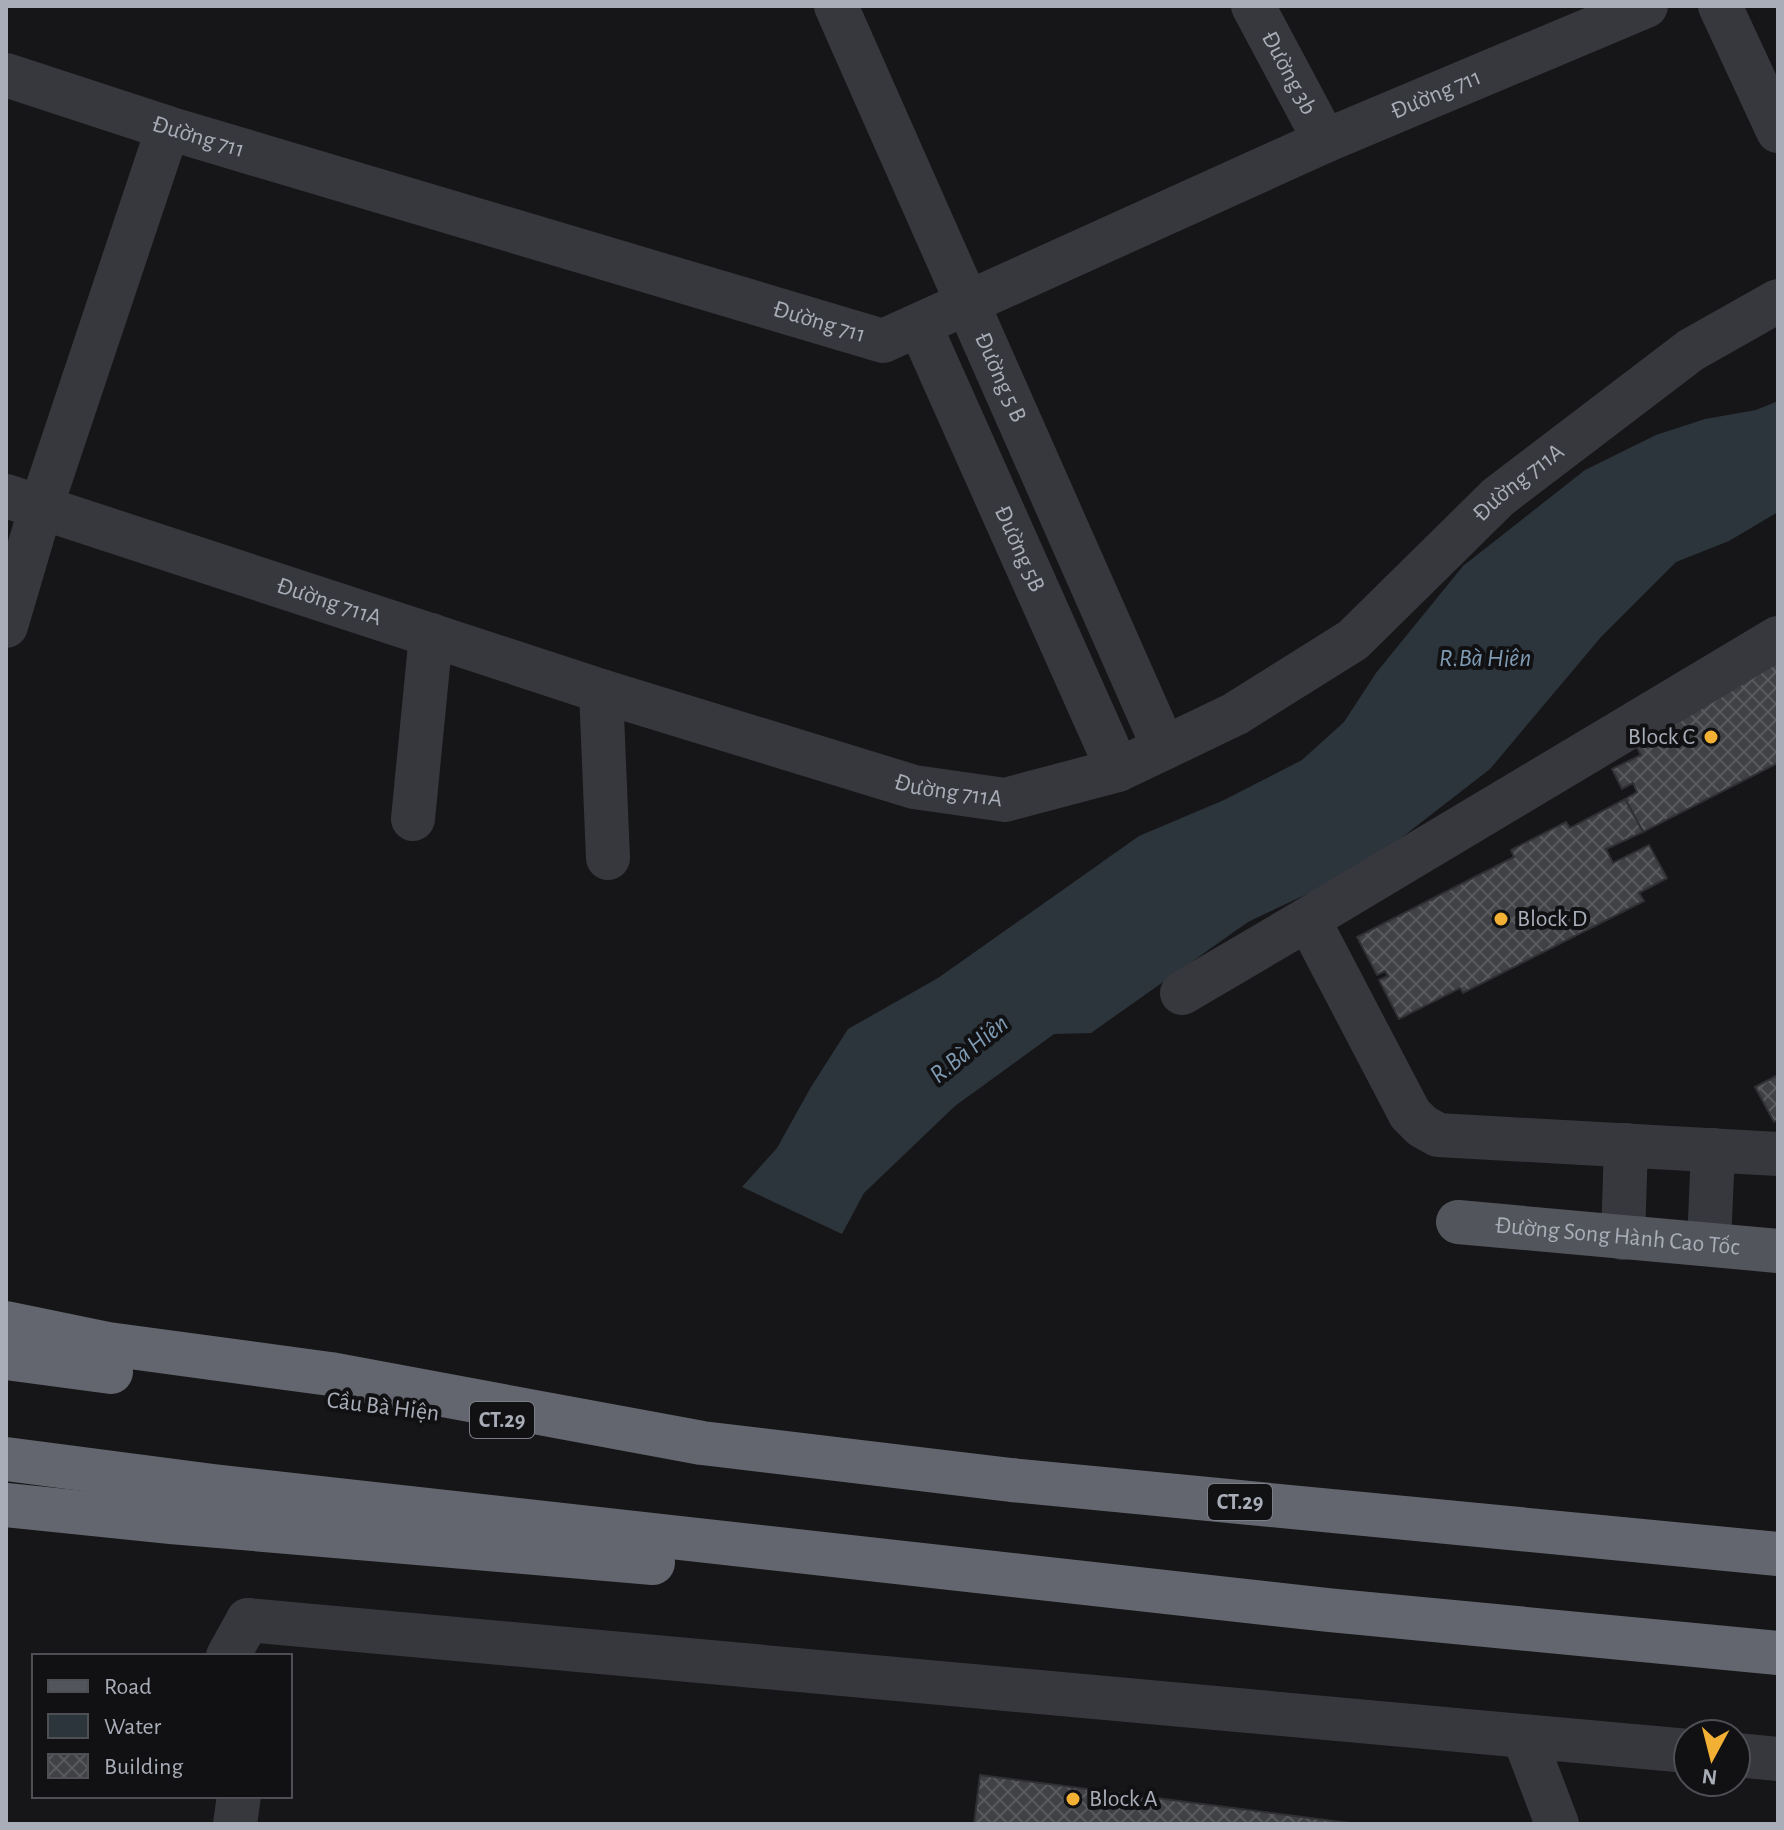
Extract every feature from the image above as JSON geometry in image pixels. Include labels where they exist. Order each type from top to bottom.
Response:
[{"type":"highway","points":[[6,1323],[316,1386]]},
{"type":"highway","name":"CT.29","points":[[6,1358],[316,1386]]},
{"type":"highway","name":"Cầu Bà Hiện","points":[[316,1386],[702,1443],[1011,1480],[1778,1554]]},
{"type":"highway","points":[[6,1459],[213,1486],[593,1543]]},
{"type":"highway","points":[[6,1505],[171,1522],[593,1543],[1778,1653]]},
{"type":"main road","name":"Đường Song Hành Cao Tốc","points":[[1458,1222],[1778,1251]]},
{"type":"street","name":"Đường 5 B","points":[[836,6],[1164,748]]},
{"type":"street","name":"Đường 3b","points":[[1253,6],[1325,141]]},
{"type":"street","name":"Đường 711","points":[[6,75],[168,128],[883,341],[1325,141],[1646,6]]},
{"type":"street","points":[[1720,6],[1778,131]]},
{"type":"street","points":[[6,626],[23,502],[168,128]]},
{"type":"street","name":"Đường 711A","points":[[23,502],[601,691],[914,787],[1005,800],[1118,770],[1235,714],[1353,640],[1498,497],[1691,350],[1778,301]]},
{"type":"street","name":"Đường 5B","points":[[920,326],[1118,770]]},
{"type":"street","points":[[413,819],[431,635]]},
{"type":"street","points":[[1182,993],[1778,638]]},
{"type":"street","points":[[601,691],[608,858]]},
{"type":"street","points":[[1308,919],[1410,1114],[1438,1135],[1778,1154]]},
{"type":"street","points":[[1623,1238],[1626,1145]]},
{"type":"street","points":[[1709,1244],[1713,1150]]},
{"type":"street","points":[[244,1644],[1672,1750]]},
{"type":"street","points":[[1524,1737],[1557,1824]]},
{"type":"street","points":[[1752,1757],[1778,1759]]},
{"type":"street","points":[[210,1824],[213,1798]]},
{"type":"street","points":[[235,1824],[239,1798]]},
{"type":"water","name":"R.Bà Hiên","points":[[1778,401],[1778,512],[1729,541],[1676,562],[1601,637],[1490,769],[1383,852],[1326,885],[1248,922],[1091,1033],[1054,1034],[955,1106],[864,1193],[842,1234],[742,1187],[777,1148],[848,1029],[938,978],[1139,836],[1224,800],[1302,760],[1344,722],[1376,673],[1463,566],[1585,470],[1656,435],[1705,419],[1756,410]]},
{"type":"building","name":"Block C","points":[[1778,652],[1778,763],[1643,832],[1625,799],[1637,792],[1633,783],[1622,789],[1612,769],[1641,755],[1634,743]]},
{"type":"building","name":"Block D","points":[[1625,799],[1643,832],[1606,849],[1613,863],[1649,845],[1667,878],[1639,893],[1644,901],[1463,993],[1460,988],[1399,1019],[1379,980],[1388,976],[1385,971],[1377,975],[1357,937],[1514,857],[1511,850],[1566,822],[1570,828]]},
{"type":"building","points":[[1778,1075],[1778,1120],[1774,1122],[1755,1087]]},
{"type":"building","name":"Block A","points":[[980,1775],[1357,1824],[974,1824]]},
{"type":"place","name":"Block C","points":[[1711,737]]},
{"type":"place","name":"Block D","points":[[1501,919]]},
{"type":"place","name":"Block A","points":[[1073,1799]]}]
